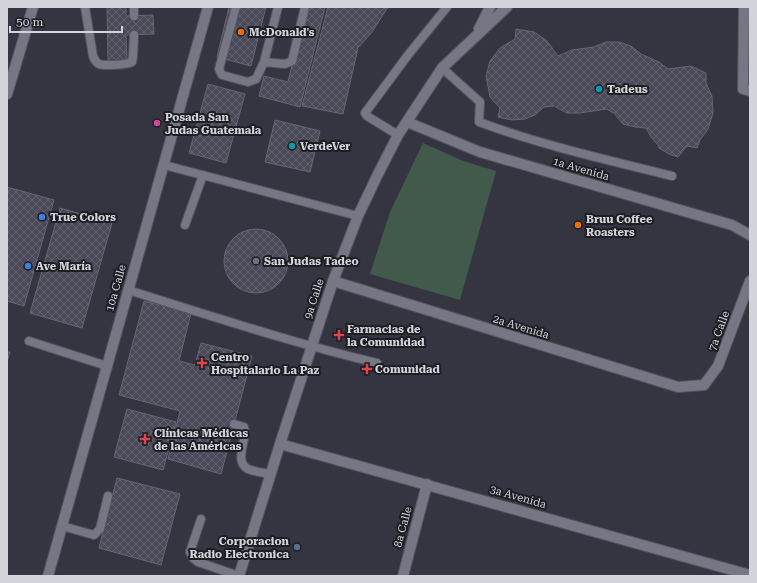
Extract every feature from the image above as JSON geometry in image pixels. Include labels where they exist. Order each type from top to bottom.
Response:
[{"type":"street","points":[[8,89],[32,7]]},
{"type":"street","name":"10a Calle","points":[[48,576],[208,7]]},
{"type":"street","name":"9a Calle","points":[[476,34],[490,7]]},
{"type":"street","name":"9a Calle","points":[[239,576],[311,346],[333,281],[358,216],[398,135],[442,68],[476,34],[507,7]]},
{"type":"street","points":[[744,7],[743,89],[750,91]]},
{"type":"street","name":"1a Avenida","points":[[406,122],[480,152],[732,224],[750,235]]},
{"type":"street","name":"2a Avenida","points":[[333,281],[678,388],[704,385]]},
{"type":"street","name":"7a Calle","points":[[704,385],[718,366],[750,282]]},
{"type":"street","name":"3a Avenida","points":[[280,444],[750,575]]},
{"type":"street","name":"8a Calle","points":[[402,576],[427,484]]},
{"type":"lane","points":[[86,7],[93,56],[96,62],[100,64],[127,64],[132,62],[134,35]]},
{"type":"lane","points":[[236,7],[219,69],[222,75],[248,82],[252,82],[256,79],[264,62],[278,7]]},
{"type":"lane","points":[[264,62],[285,64],[292,61],[305,7]]},
{"type":"lane","points":[[398,135],[367,116],[365,113],[408,54],[447,7]]},
{"type":"lane","points":[[442,68],[480,102],[479,122],[577,152],[672,176]]},
{"type":"lane","points":[[164,164],[358,216]]},
{"type":"lane","points":[[185,224],[203,175]]},
{"type":"lane","points":[[128,290],[311,346],[377,363]]},
{"type":"lane","points":[[29,341],[107,366]]},
{"type":"lane","points":[[234,424],[244,427],[245,430],[246,435],[241,456],[242,463],[250,470],[270,474]]},
{"type":"lane","points":[[62,526],[94,535],[100,529],[108,496]]},
{"type":"lane","points":[[201,519],[190,552],[194,558],[198,562],[239,576]]},
{"type":"green space","points":[[423,143],[463,161],[496,171],[460,300],[370,274],[390,212]]},
{"type":"building","points":[[107,7],[126,7],[126,16],[153,15],[154,34],[126,35],[127,61],[108,61]]},
{"type":"building","name":"McDonald's","points":[[229,7],[266,7],[251,66],[217,57]]},
{"type":"building","points":[[306,7],[325,7],[300,107],[259,96],[264,76],[288,82]]},
{"type":"building","points":[[328,7],[388,7],[372,32],[358,48],[343,114],[302,106]]},
{"type":"building","name":"Tadeus","points":[[516,29],[534,32],[547,41],[558,56],[572,50],[594,47],[606,42],[619,42],[631,46],[641,54],[659,62],[668,69],[691,66],[706,73],[706,83],[712,96],[713,113],[708,129],[700,140],[697,148],[687,146],[678,157],[669,154],[659,148],[646,128],[623,124],[614,113],[606,109],[580,113],[567,113],[554,106],[544,107],[535,115],[525,119],[512,120],[498,117],[500,108],[490,97],[486,76],[490,61],[500,48],[515,39]]},
{"type":"building","points":[[208,84],[245,94],[226,163],[189,153]]},
{"type":"building","name":"VerdeVer","points":[[275,120],[320,131],[310,172],[265,162]]},
{"type":"building","points":[[7,187],[54,200],[24,306],[7,301]]},
{"type":"building","points":[[60,208],[112,223],[82,328],[30,313]]},
{"type":"building","name":"San Judas Tadeo","points":[[250,229],[262,229],[279,238],[286,249],[288,261],[286,273],[279,284],[262,293],[250,293],[238,288],[229,279],[224,267],[224,255],[229,243],[238,234]]},
{"type":"building","points":[[144,301],[191,313],[179,361],[195,365],[201,343],[252,356],[221,474],[168,459],[180,411],[119,395]]},
{"type":"building","points":[[7,352],[10,352],[7,362]]},
{"type":"building","name":"Clínicas Médicas de las Américas","points":[[127,409],[176,422],[163,470],[114,457]]},
{"type":"building","points":[[117,478],[180,494],[161,565],[99,548]]},
{"type":"place","name":"McDonald's","points":[[241,32]]},
{"type":"place","name":"Tadeus","points":[[599,89]]},
{"type":"place","name":"Posada San Judas Guatemala","points":[[157,123]]},
{"type":"place","name":"VerdeVer","points":[[292,146]]},
{"type":"place","name":"True Colors","points":[[42,217]]},
{"type":"place","name":"Bruu Coffee Roasters","points":[[578,225]]},
{"type":"place","name":"San Judas Tadeo","points":[[256,261]]},
{"type":"place","name":"Ave María","points":[[28,266]]},
{"type":"place","name":"Farmacias de la Comunidad","points":[[339,335]]},
{"type":"place","name":"Centro Hospitalario La Paz","points":[[202,363]]},
{"type":"place","name":"Comunidad","points":[[367,369]]},
{"type":"place","name":"Clínicas Médicas de las Américas","points":[[145,439]]},
{"type":"place","name":"Corporacion Radio Electronica","points":[[297,547]]}]
